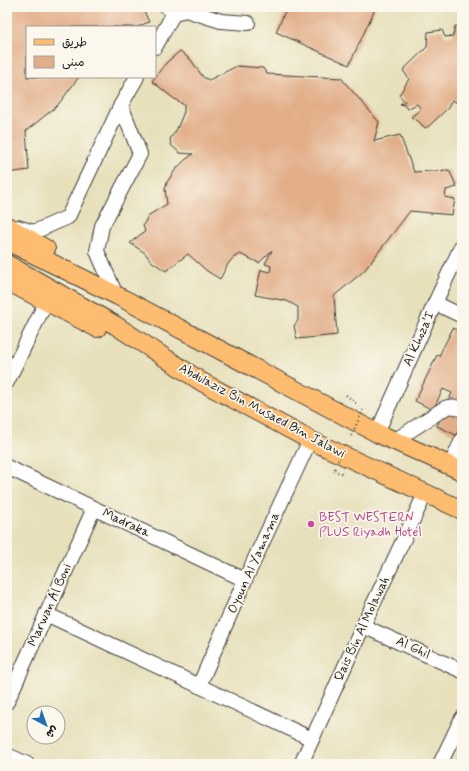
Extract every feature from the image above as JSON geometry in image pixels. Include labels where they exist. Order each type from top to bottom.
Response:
[{"type":"main road","points":[[7,225],[115,292]]},
{"type":"main road","points":[[7,241],[115,292],[377,433],[456,469]]},
{"type":"main road","name":"Abdulaziz Bin Musaed Bin Jalawi","points":[[7,264],[115,325],[202,382],[310,440],[462,510]]},
{"type":"main road","points":[[7,281],[202,382]]},
{"type":"street","points":[[156,45],[170,10],[186,10],[221,21],[248,23]]},
{"type":"street","points":[[7,225],[34,232],[68,217],[121,105],[136,78]]},
{"type":"street","points":[[115,292],[97,251],[102,226],[140,154],[121,105]]},
{"type":"street","name":"Al Khoza'I","points":[[377,433],[462,245]]},
{"type":"street","points":[[7,382],[46,302]]},
{"type":"street","points":[[435,303],[462,316]]},
{"type":"street","points":[[394,441],[445,408],[454,406],[462,410]]},
{"type":"street","name":"Oyoun Al Yamama","points":[[199,686],[245,580],[310,440]]},
{"type":"street","points":[[456,469],[462,440]]},
{"type":"street","name":"Madraka","points":[[7,467],[245,580]]},
{"type":"street","name":"Qais Bin Al Molawah","points":[[301,764],[363,626],[425,494]]},
{"type":"street","name":"Marwan Al Boni","points":[[7,702],[94,508]]},
{"type":"street","points":[[46,614],[312,739]]},
{"type":"street","name":"Al Ghil","points":[[363,626],[462,671]]},
{"type":"street","points":[[440,764],[462,718]]},
{"type":"street","points":[[7,755],[27,764]]},
{"type":"path","points":[[346,395],[358,405]]},
{"type":"path","points":[[350,436],[363,410]]},
{"type":"path","points":[[338,461],[345,448]]},
{"type":"building","points":[[7,7],[142,7],[149,22],[139,26],[26,26],[26,78],[78,78],[57,106],[26,131],[29,170],[7,173]]},
{"type":"building","points":[[287,7],[376,7],[349,65],[276,32]]},
{"type":"building","points":[[455,26],[462,27],[462,106],[452,100],[448,108],[425,128],[411,117],[421,109],[417,104],[407,109],[404,105],[400,104],[405,102],[399,95],[409,79],[403,70],[427,47],[428,32],[442,30],[445,37],[453,36]]},
{"type":"building","points":[[180,51],[191,60],[203,77],[209,80],[237,66],[263,68],[267,74],[341,78],[379,122],[374,141],[400,135],[414,172],[449,170],[457,187],[446,190],[445,197],[455,199],[452,215],[410,211],[364,271],[334,296],[337,335],[297,339],[294,326],[298,320],[298,307],[287,301],[255,295],[261,270],[270,272],[271,266],[265,264],[272,250],[259,263],[240,254],[233,258],[228,264],[220,279],[207,271],[188,254],[166,271],[151,261],[145,253],[130,243],[145,232],[143,225],[149,215],[167,204],[165,189],[167,182],[176,169],[193,154],[180,153],[171,145],[170,139],[176,131],[184,112],[184,105],[152,81],[156,78],[166,63]]},
{"type":"building","points":[[453,328],[462,332],[462,423],[456,435],[437,426],[452,393],[443,389],[433,410],[415,401],[437,355],[439,356]]},
{"type":"place","name":"BEST WESTERN PLUS Riyadh Hotel","points":[[311,524]]}]
